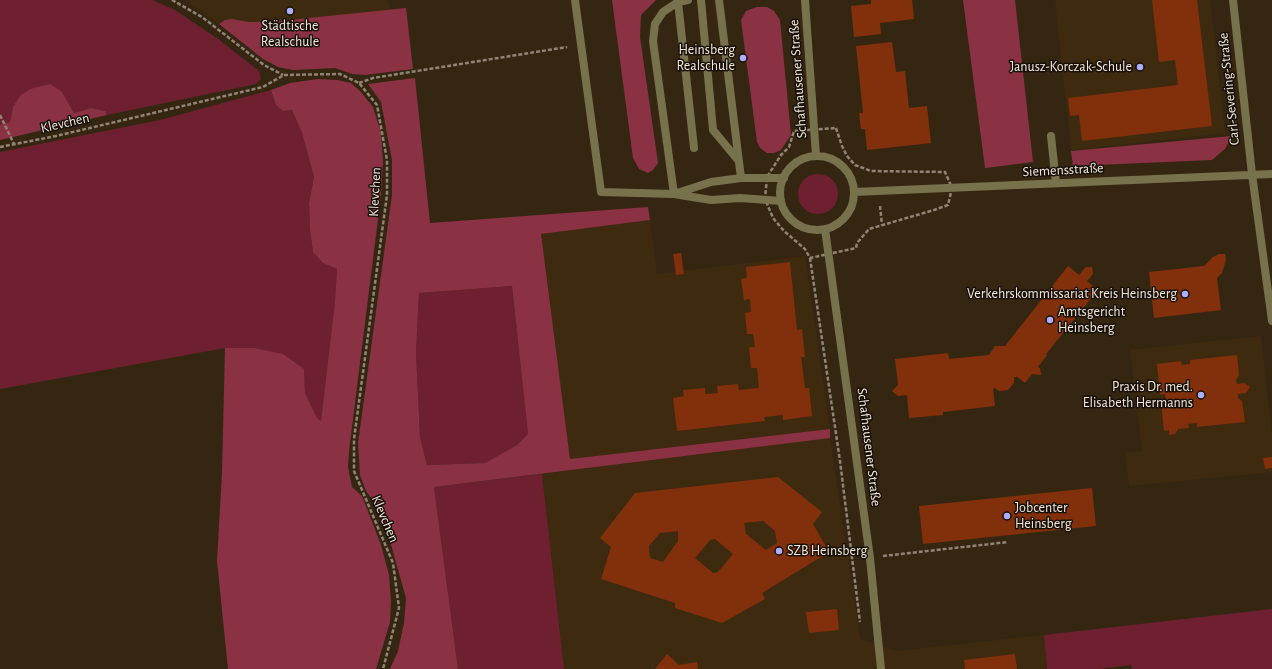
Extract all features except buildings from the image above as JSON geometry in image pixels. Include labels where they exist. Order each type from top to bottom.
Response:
[{"type":"street","points":[[575,0],[601,192],[674,194],[712,200],[740,198],[781,201]]},
{"type":"street","points":[[674,194],[653,41],[655,24],[663,12],[678,2],[688,0]]},
{"type":"street","points":[[701,0],[713,130],[738,161]]},
{"type":"street","points":[[719,0],[741,178]]},
{"type":"street","name":"Schafhausener Straße","points":[[805,0],[816,156]]},
{"type":"street","name":"Carl-Severing-Straße","points":[[1233,0],[1252,174],[1272,321]]},
{"type":"street","points":[[678,2],[694,148]]},
{"type":"street","points":[[1051,136],[1056,184]]},
{"type":"street","points":[[816,156],[828,157],[838,162],[847,170],[852,181],[854,192],[852,205],[846,216],[837,224],[825,229],[814,230],[803,227],[793,220],[786,212],[781,201],[780,189],[791,166],[803,159],[816,156]]},
{"type":"street","name":"Siemensstraße","points":[[854,192],[1272,174]]},
{"type":"street","points":[[674,194],[712,182],[741,178],[784,178]]},
{"type":"street","name":"Schafhausener Straße","points":[[825,229],[870,558],[881,669]]},
{"type":"path","points":[[172,0],[202,17],[264,66],[284,75]]},
{"type":"path","points":[[359,83],[373,78],[581,44]]},
{"type":"path","name":"Klevchen","points":[[0,147],[56,136],[263,87],[284,75],[340,74],[359,83],[377,105],[387,160],[387,195],[354,439],[354,471],[393,563],[399,608],[383,669]]},
{"type":"path","points":[[0,115],[14,144]]},
{"type":"path","points":[[810,258],[840,461],[861,626]]},
{"type":"path","points":[[870,558],[1008,542]]},
{"type":"shaded area","points":[[0,0],[152,0],[175,10],[218,39],[259,71],[261,79],[256,84],[107,115],[105,111],[91,108],[74,113],[62,92],[13,107],[10,122],[0,125]]},
{"type":"shaded area","name":"Städtische Realschule","points":[[185,0],[388,0],[390,10],[269,22],[249,22],[232,19],[225,20],[219,24]]},
{"type":"shaded area","points":[[612,0],[656,0],[641,15],[640,37],[658,163],[653,170],[648,173],[639,169],[633,158]]},
{"type":"shaded area","points":[[963,0],[1015,0],[1033,162],[985,168]]},
{"type":"shaded area","name":"Janusz-Korczak-Schule","points":[[1055,0],[1210,0],[1225,133],[1071,150]]},
{"type":"shaded area","points":[[757,7],[767,7],[774,11],[780,20],[791,135],[781,150],[774,153],[767,153],[760,148],[757,142],[741,20],[746,11]]},
{"type":"shaded area","points":[[406,8],[413,69],[365,75],[352,74],[335,68],[293,70],[278,67],[263,59],[219,24],[225,20],[232,19],[249,22],[269,22]]},
{"type":"shaded area","points":[[415,78],[430,223],[648,207],[650,220],[541,234],[570,459],[830,429],[830,438],[434,487],[458,669],[390,669],[398,651],[404,623],[406,598],[382,513],[366,491],[360,475],[358,443],[392,195],[392,160],[381,102],[368,84]],"holes":[[[512,286],[528,434],[517,445],[485,463],[427,465],[420,437],[416,352],[419,293]]]},
{"type":"shaded area","points":[[318,79],[337,80],[351,83],[361,92],[373,107],[381,133],[383,162],[381,195],[348,467],[352,487],[362,496],[381,545],[389,575],[391,602],[390,622],[376,669],[228,669],[217,561],[222,473],[225,348],[254,348],[283,354],[304,369],[305,393],[317,418],[321,421],[335,301],[337,269],[323,263],[313,252],[310,230],[309,203],[314,177],[302,133],[292,110],[283,111],[276,105],[271,90],[290,83]]},
{"type":"shaded area","points":[[50,84],[62,92],[74,113],[91,108],[105,111],[107,115],[0,140],[0,125],[10,122],[13,107],[20,96],[30,89]]},
{"type":"shaded area","points":[[271,90],[276,105],[283,111],[292,110],[302,133],[314,177],[309,203],[310,230],[313,252],[323,263],[337,269],[335,301],[321,421],[317,418],[305,393],[304,369],[225,348],[0,389],[0,152],[160,120]]},
{"type":"shaded area","points":[[1232,136],[1225,149],[1212,160],[1073,166],[1071,151]]},
{"type":"shaded area","points":[[822,174],[829,177],[835,183],[838,194],[837,202],[829,211],[822,214],[814,214],[807,211],[799,202],[798,190],[801,183],[810,175]]},
{"type":"shaded area","points":[[650,220],[657,274],[805,256],[830,429],[570,459],[540,234]]},
{"type":"shaded area","points":[[512,286],[528,434],[517,445],[485,463],[427,465],[420,437],[416,352],[419,293]]},
{"type":"shaded area","points":[[1261,336],[1272,435],[1272,472],[1129,486],[1125,453],[1142,451],[1130,350]]},
{"type":"shaded area","points":[[830,438],[860,639],[896,651],[1044,635],[1047,669],[564,669],[542,474]]},
{"type":"shaded area","points":[[542,474],[564,669],[458,669],[434,487]]},
{"type":"shaded area","points":[[1272,609],[1272,669],[1132,669],[1131,665],[1099,669],[1047,669],[1044,635]]},
{"type":"place","name":"Städtische Realschule","points":[[290,11]]},
{"type":"place","name":"Heinsberg Realschule","points":[[743,58]]},
{"type":"place","name":"Janusz-Korczak-Schule","points":[[1140,67]]},
{"type":"place","name":"Verkehrskommissariat Kreis Heinsberg","points":[[1185,294]]},
{"type":"place","name":"Amtsgericht Heinsberg","points":[[1050,320]]},
{"type":"place","name":"Praxis Dr. med. Elisabeth Hermanns","points":[[1201,395]]},
{"type":"place","name":"Jobcenter Heinsberg","points":[[1007,516]]},
{"type":"place","name":"SZB Heinsberg","points":[[779,551]]}]
